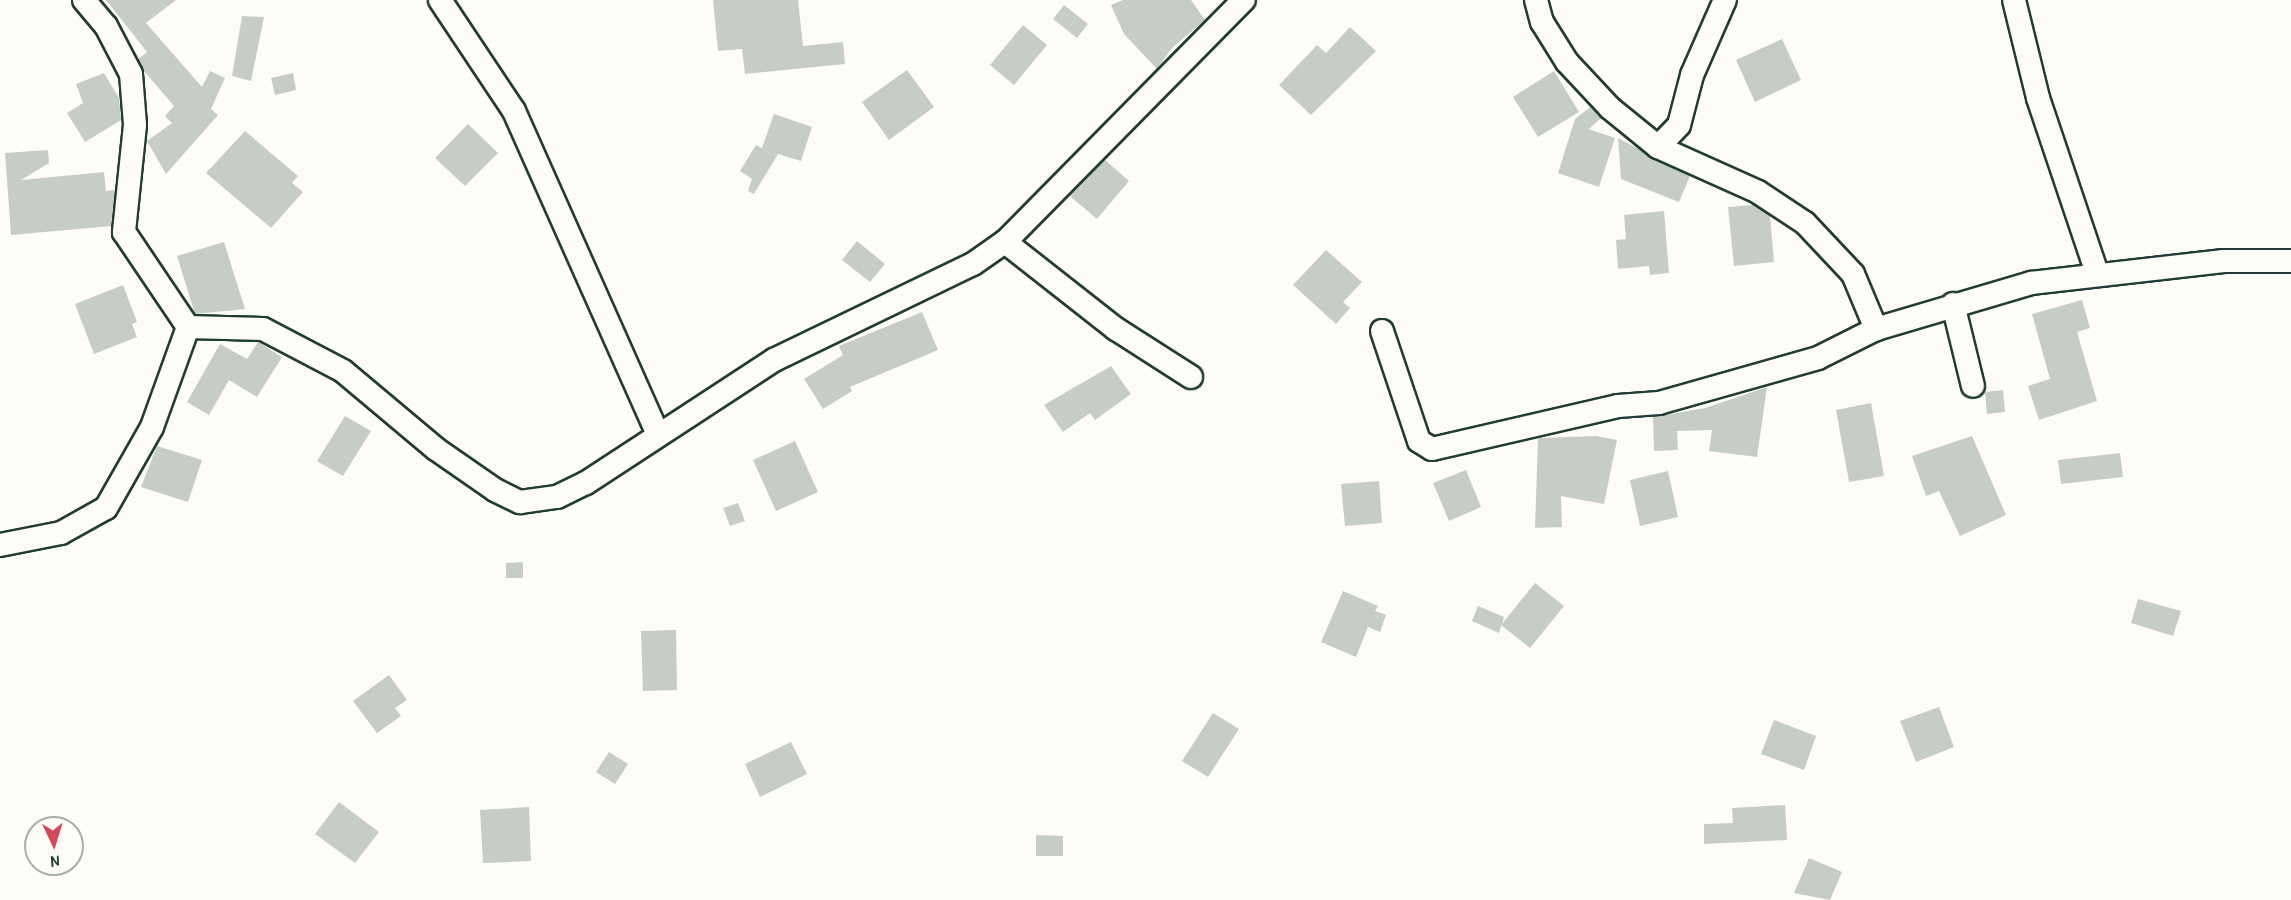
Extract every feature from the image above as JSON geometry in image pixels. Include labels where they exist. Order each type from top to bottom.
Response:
[{"type":"street","points":[[84,0],[106,26],[131,74],[135,125],[124,232],[188,327]]},
{"type":"street","points":[[440,0],[514,111],[658,434]]},
{"type":"street","points":[[188,327],[263,329],[343,371],[436,449],[520,502],[557,497],[586,483],[774,360],[973,264],[1005,242],[1244,0]]},
{"type":"street","points":[[1536,0],[1542,22],[1568,62],[1610,108],[1658,147],[1758,192],[1805,222],[1853,274],[1876,329]]},
{"type":"street","points":[[1658,147],[1679,125],[1692,75],[1725,0]]},
{"type":"street","points":[[2014,0],[2038,98],[2097,273]]},
{"type":"street","points":[[1005,242],[1116,329],[1191,377]]},
{"type":"street","points":[[1382,331],[1419,441],[1432,449],[1618,406],[1659,403],[1818,358],[1876,329],[2012,287],[2097,273],[2291,261]]},
{"type":"street","points":[[1953,304],[1973,386]]},
{"type":"street","points":[[0,545],[61,533],[106,508],[152,427],[188,327]]},
{"type":"building","points":[[106,0],[176,0],[146,23],[202,87],[210,71],[225,78],[211,109],[218,115],[166,174],[147,141],[172,123],[165,116],[174,106],[144,71],[138,59],[147,52]]},
{"type":"building","points":[[713,0],[798,0],[803,46],[843,42],[845,64],[745,74],[742,49],[718,51]]},
{"type":"building","points":[[1123,0],[1191,0],[1205,20],[1172,48],[1157,69],[1124,34],[1111,5]]},
{"type":"building","points":[[1064,5],[1088,24],[1077,38],[1053,19]]},
{"type":"building","points":[[242,16],[264,17],[251,81],[232,76]]},
{"type":"building","points":[[1023,25],[1047,45],[1014,85],[990,65]]},
{"type":"building","points":[[1350,27],[1376,51],[1311,115],[1279,85],[1317,45],[1326,53]]},
{"type":"building","points":[[1782,39],[1801,80],[1755,102],[1736,60]]},
{"type":"building","points":[[907,70],[934,107],[889,140],[862,102]]},
{"type":"building","points":[[1554,71],[1579,112],[1538,137],[1513,97]]},
{"type":"building","points":[[104,73],[119,98],[121,120],[85,142],[67,113],[83,103],[76,84]]},
{"type":"building","points":[[293,73],[296,90],[275,95],[271,78]]},
{"type":"building","points":[[1590,107],[1601,118],[1589,129],[1615,138],[1599,187],[1558,173],[1575,119]]},
{"type":"building","points":[[774,114],[812,127],[801,161],[778,154],[754,194],[748,191],[752,179],[740,171],[756,145],[762,148]]},
{"type":"building","points":[[468,124],[498,153],[465,186],[435,158]]},
{"type":"building","points":[[245,131],[298,176],[292,183],[303,192],[271,228],[206,173]]},
{"type":"building","points":[[1618,138],[1690,176],[1679,202],[1621,179]]},
{"type":"building","points":[[48,150],[49,163],[21,180],[104,172],[106,191],[115,190],[111,226],[11,235],[5,153]]},
{"type":"building","points":[[1105,160],[1129,181],[1097,219],[1070,196]]},
{"type":"building","points":[[1753,205],[1770,216],[1774,262],[1734,266],[1728,207]]},
{"type":"building","points":[[1664,211],[1669,273],[1650,275],[1649,266],[1618,269],[1616,240],[1626,239],[1624,215]]},
{"type":"building","points":[[857,241],[885,264],[870,282],[842,260]]},
{"type":"building","points":[[224,242],[245,309],[195,314],[177,256]]},
{"type":"building","points":[[1326,250],[1362,282],[1343,302],[1350,308],[1336,324],[1293,285]]},
{"type":"building","points":[[123,285],[137,322],[132,324],[137,337],[94,354],[75,304]]},
{"type":"building","points":[[2082,300],[2090,328],[2077,332],[2097,401],[2039,420],[2028,386],[2050,379],[2032,314]]},
{"type":"building","points":[[922,312],[938,350],[850,387],[852,391],[823,409],[804,379],[843,355],[839,346]]},
{"type":"building","points":[[258,342],[282,357],[257,397],[229,380],[209,415],[187,402],[220,344],[247,359]]},
{"type":"building","points":[[1111,366],[1131,394],[1095,420],[1090,413],[1063,432],[1044,405]]},
{"type":"building","points":[[1767,387],[1757,457],[1709,451],[1712,430],[1677,431],[1678,450],[1654,451],[1653,417],[1705,408]]},
{"type":"building","points":[[2003,390],[2005,412],[1987,414],[1985,392]]},
{"type":"building","points":[[1871,403],[1884,476],[1849,482],[1836,410]]},
{"type":"building","points":[[345,416],[371,431],[343,476],[317,461]]},
{"type":"building","points":[[1596,436],[1617,440],[1604,504],[1561,496],[1562,527],[1535,528],[1538,438]]},
{"type":"building","points":[[1972,436],[2006,515],[1960,536],[1939,491],[1926,496],[1912,456]]},
{"type":"building","points":[[795,441],[818,492],[776,511],[753,460]]},
{"type":"building","points":[[157,446],[202,460],[188,502],[141,487]]},
{"type":"building","points":[[2120,453],[2123,477],[2061,484],[2058,460]]},
{"type":"building","points":[[1466,470],[1481,507],[1449,521],[1433,483]]},
{"type":"building","points":[[1668,471],[1678,517],[1640,526],[1630,480]]},
{"type":"building","points":[[1379,481],[1382,523],[1345,526],[1341,484]]},
{"type":"building","points":[[738,503],[745,521],[730,526],[723,508]]},
{"type":"building","points":[[523,562],[523,578],[506,578],[506,563]]},
{"type":"building","points":[[1535,583],[1564,606],[1530,648],[1501,625]]},
{"type":"building","points":[[1343,591],[1378,606],[1375,611],[1386,615],[1380,632],[1368,627],[1356,657],[1321,642]]},
{"type":"building","points":[[2138,599],[2181,611],[2173,636],[2131,623]]},
{"type":"building","points":[[1478,606],[1504,617],[1499,633],[1472,621]]},
{"type":"building","points":[[676,630],[677,690],[643,691],[641,631]]},
{"type":"building","points":[[389,675],[407,700],[395,708],[401,716],[377,733],[353,701]]},
{"type":"building","points":[[1939,707],[1954,747],[1916,762],[1900,721]]},
{"type":"building","points":[[1213,713],[1239,729],[1208,777],[1182,761]]},
{"type":"building","points":[[1774,720],[1816,736],[1804,770],[1761,754]]},
{"type":"building","points":[[791,742],[807,774],[760,797],[745,764]]},
{"type":"building","points":[[609,752],[628,764],[615,784],[596,772]]},
{"type":"building","points":[[339,802],[379,832],[355,863],[315,834]]},
{"type":"building","points":[[1785,805],[1787,840],[1704,844],[1704,824],[1733,823],[1732,808]]},
{"type":"building","points":[[529,807],[531,861],[483,863],[480,810]]},
{"type":"building","points":[[1036,835],[1063,836],[1063,856],[1036,856]]},
{"type":"building","points":[[1809,858],[1842,872],[1830,900],[1794,893]]}]
